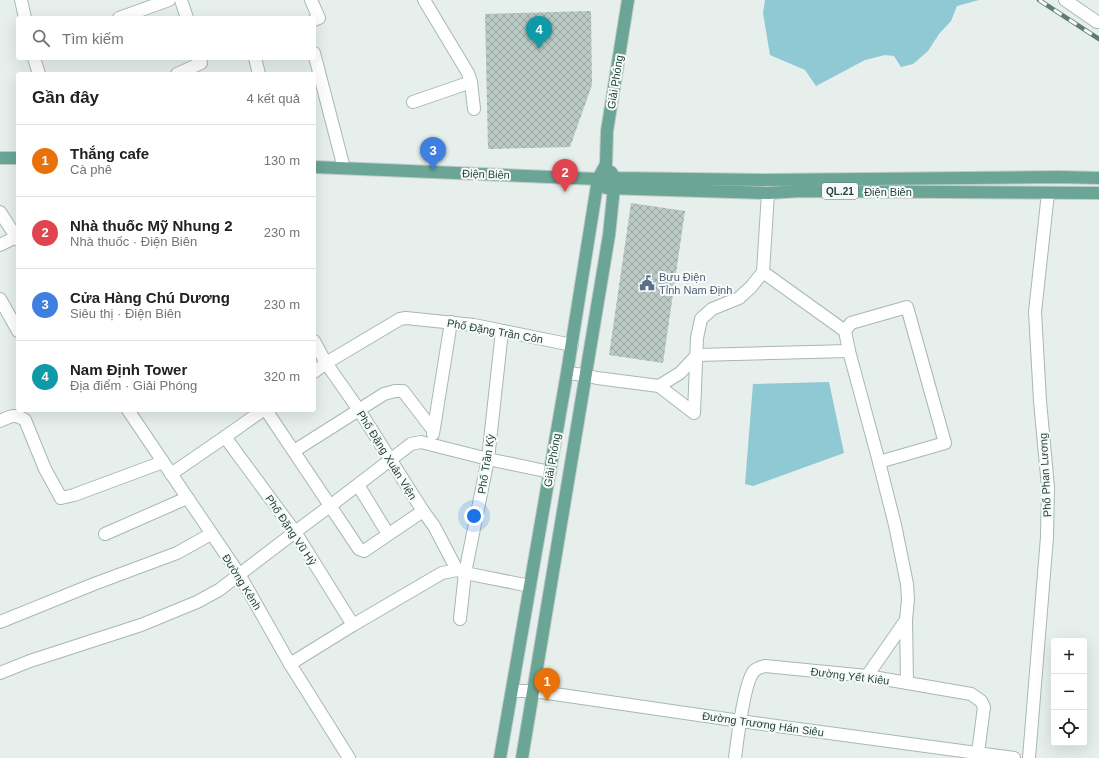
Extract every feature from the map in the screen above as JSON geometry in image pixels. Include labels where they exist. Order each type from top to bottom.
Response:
[{"type":"main road","name":"Giải Phóng","points":[[500,758],[572,345],[597,184],[606,164],[607,131],[628,0]]},
{"type":"main road","points":[[0,158],[16,158]]},
{"type":"main road","points":[[606,164],[614,183]]},
{"type":"main road","name":"Điện Biên","points":[[316,167],[585,178],[597,184],[764,180],[1050,177],[1099,178]]},
{"type":"main road","name":"Giải Phóng","points":[[522,758],[609,235],[614,183]]},
{"type":"main road","name":"Điện Biên","points":[[614,183],[768,192],[1099,193]]},
{"type":"street","points":[[21,0],[25,16]]},
{"type":"street","points":[[125,16],[169,0]]},
{"type":"street","points":[[181,0],[186,16]]},
{"type":"street","points":[[311,0],[319,18],[316,19]]},
{"type":"street","points":[[424,0],[468,73],[471,82],[474,109]]},
{"type":"street","points":[[1065,0],[1099,22]]},
{"type":"street","points":[[35,60],[38,72]]},
{"type":"street","points":[[256,60],[259,72]]},
{"type":"street","points":[[316,60],[344,168]]},
{"type":"street","points":[[182,72],[201,65]]},
{"type":"street","points":[[413,102],[471,82]]},
{"type":"street","points":[[567,373],[659,386],[694,413],[697,338],[701,319],[712,309],[739,298],[751,287],[763,272],[768,192]]},
{"type":"street","name":"Phố Phan Lương","points":[[1029,758],[1047,537],[1048,487],[1040,401],[1035,312],[1048,193]]},
{"type":"street","points":[[0,212],[16,236]]},
{"type":"street","points":[[0,245],[16,238]]},
{"type":"street","points":[[763,272],[845,331],[849,351],[880,462],[907,584],[907,683]]},
{"type":"street","points":[[0,299],[4,316],[16,329]]},
{"type":"street","points":[[845,331],[851,323],[907,307],[945,443],[880,462]]},
{"type":"street","name":"Phố Đặng Trần Côn","points":[[316,370],[400,319],[406,318],[474,325],[572,345]]},
{"type":"street","points":[[431,444],[451,322]]},
{"type":"street","name":"Phố Trần Kỳ","points":[[460,619],[461,572],[488,459],[502,331]]},
{"type":"street","name":"Phố Đặng Xuân Viện","points":[[316,345],[326,363],[359,410],[434,526],[461,572]]},
{"type":"street","points":[[659,386],[680,373],[696,355],[849,351]]},
{"type":"street","points":[[294,452],[384,394],[395,390],[403,391],[433,430]]},
{"type":"street","name":"Đường Kênh","points":[[129,412],[239,574],[290,664],[349,758]]},
{"type":"street","points":[[171,474],[260,412]]},
{"type":"street","points":[[267,412],[359,549],[364,551],[423,511]]},
{"type":"street","points":[[0,421],[12,415],[20,416],[25,420],[45,469],[61,498],[74,495],[163,462]]},
{"type":"street","name":"Phố Đặng Vũ Hỷ","points":[[225,437],[295,532],[353,625]]},
{"type":"street","points":[[0,672],[30,660],[142,625],[197,602],[219,590],[410,444],[421,442],[431,444],[488,459],[550,472]]},
{"type":"street","points":[[358,485],[388,534]]},
{"type":"street","points":[[105,534],[187,498]]},
{"type":"street","points":[[0,622],[94,584],[177,553],[211,534]]},
{"type":"street","points":[[290,664],[442,572],[461,572],[530,586]]},
{"type":"street","points":[[867,676],[906,620]]},
{"type":"street","name":"Đường Yết Kiêu","points":[[735,758],[740,721],[750,678],[753,672],[758,668],[765,666],[867,676],[970,694],[981,700],[984,707],[978,753]]},
{"type":"street","name":"Đường Trương Hán Siêu","points":[[512,691],[534,691],[740,721],[1014,758]]},
{"type":"water","points":[[765,0],[979,0],[957,6],[951,21],[939,34],[928,51],[913,64],[901,67],[894,56],[885,55],[865,60],[816,86],[805,70],[770,55],[763,13]]},
{"type":"water","points":[[829,382],[844,453],[753,486],[745,484],[753,384]]},
{"type":"building","points":[[591,11],[592,85],[570,147],[488,149],[485,14]]},
{"type":"building","name":"Bưu Điện Tỉnh Nam Định","points":[[631,203],[685,211],[663,363],[609,355]]},
{"type":"railway","points":[[1039,0],[1099,39]]},
{"type":"place","name":"Nam Định Tower","points":[[539,49]]},
{"type":"place","name":"Cửa Hàng Chú Dương","points":[[433,170]]},
{"type":"place","name":"Nhà thuốc Mỹ Nhung 2","points":[[565,192]]},
{"type":"place","name":"Bưu Điện Tỉnh Nam Định","points":[[647,283]]},
{"type":"place","name":"Thắng cafe","points":[[547,701]]}]
